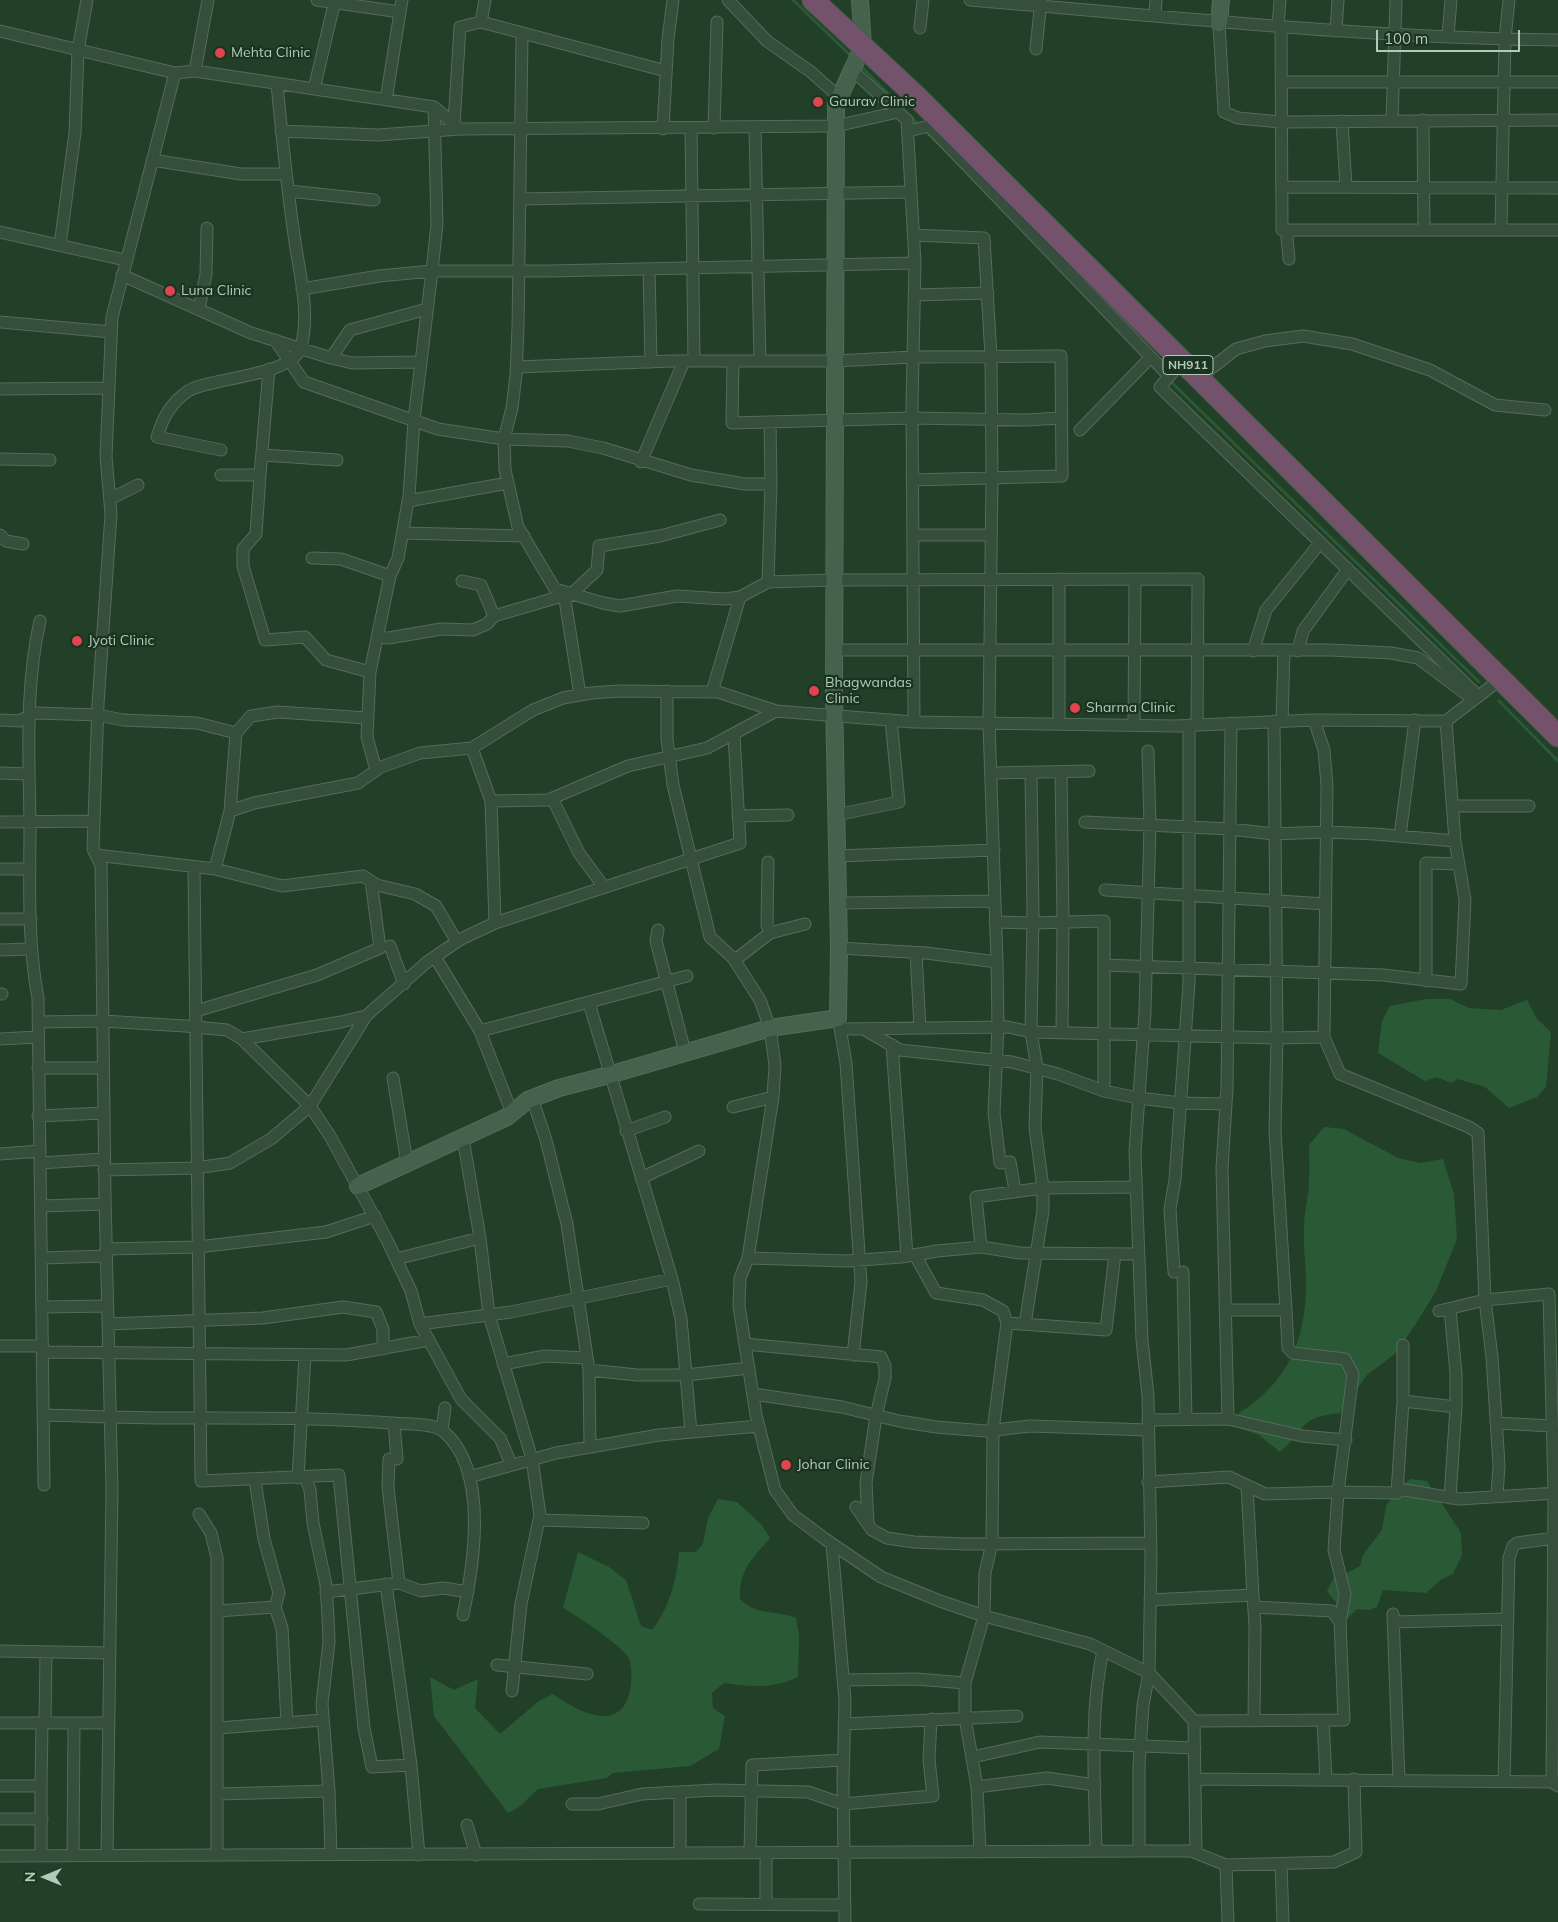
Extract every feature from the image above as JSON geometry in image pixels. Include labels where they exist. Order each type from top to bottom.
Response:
[{"type":"highway","name":"NH911","points":[[812,0],[916,96],[1183,360],[1558,736]]},
{"type":"street","points":[[60,245],[74,133],[78,50],[87,0]]},
{"type":"street","points":[[194,71],[208,0]]},
{"type":"street","points":[[317,0],[401,6],[386,100]]},
{"type":"street","points":[[480,22],[485,0]]},
{"type":"street","points":[[663,128],[666,70],[673,0]]},
{"type":"street","points":[[728,0],[767,41],[811,72],[838,97]]},
{"type":"street","points":[[853,1355],[861,1282],[840,1024],[834,716],[836,126],[838,97],[863,46],[860,0]]},
{"type":"street","points":[[920,28],[923,0]]},
{"type":"street","points":[[976,0],[1098,5],[1155,16],[1219,23],[1394,34],[1558,40]]},
{"type":"street","points":[[1155,16],[1156,0]]},
{"type":"street","points":[[1221,0],[1219,23],[1224,112],[1238,118],[1281,122],[1558,120]]},
{"type":"street","points":[[1280,0],[1282,230],[1558,230]]},
{"type":"street","points":[[1336,31],[1338,0]]},
{"type":"street","points":[[1392,120],[1396,0]]},
{"type":"street","points":[[1448,36],[1451,0]]},
{"type":"street","points":[[1500,230],[1503,188],[1505,38],[1509,0]]},
{"type":"street","points":[[314,89],[334,1]]},
{"type":"street","points":[[1036,49],[1040,3]]},
{"type":"street","points":[[457,126],[460,27],[480,22],[666,70]]},
{"type":"street","points":[[714,128],[717,22]]},
{"type":"street","points":[[0,31],[175,73],[194,71],[434,106],[457,126]]},
{"type":"street","points":[[522,34],[517,367],[512,408],[504,439],[508,483],[518,527],[555,590],[620,606],[677,596],[724,599],[740,597],[768,582],[834,580],[1198,579],[1197,651],[1188,827],[1189,968],[1186,1036],[1175,1180],[1170,1209],[1178,1272],[1186,1420]]},
{"type":"street","points":[[852,70],[907,120],[915,263],[912,418],[914,722]]},
{"type":"street","points":[[108,1855],[112,1489],[104,1164],[101,865],[93,849],[110,499],[106,456],[108,388],[112,317],[125,260],[175,73]]},
{"type":"street","points":[[1281,82],[1558,82]]},
{"type":"street","points":[[221,450],[157,437],[163,417],[175,402],[190,390],[290,362],[300,348],[303,326],[302,289],[286,174],[277,84]]},
{"type":"street","points":[[376,770],[367,737],[370,672],[390,576],[398,558],[408,501],[414,420],[436,224],[434,106]]},
{"type":"street","points":[[281,132],[378,136],[435,132],[457,126],[520,129],[836,126],[898,112]]},
{"type":"street","points":[[1423,120],[1424,230]]},
{"type":"street","points":[[1342,121],[1346,187]]},
{"type":"street","points":[[908,131],[929,126],[1169,376]]},
{"type":"street","points":[[755,127],[757,196],[756,266],[760,361]]},
{"type":"street","points":[[641,462],[689,361],[693,268],[691,128]]},
{"type":"street","points":[[152,160],[241,174],[286,174]]},
{"type":"street","points":[[1282,187],[1558,188]]},
{"type":"street","points":[[289,191],[374,200]]},
{"type":"street","points":[[520,199],[692,198],[911,192]]},
{"type":"street","points":[[199,309],[206,274],[207,228]]},
{"type":"street","points":[[1289,258],[1288,238],[1290,230]]},
{"type":"street","points":[[0,232],[125,260]]},
{"type":"street","points":[[913,235],[984,238],[991,356],[992,535],[989,723],[992,773],[998,1027],[994,1113],[1000,1163],[1010,1162],[1015,1191]]},
{"type":"street","points":[[302,289],[379,276],[432,270],[519,271],[915,263]]},
{"type":"street","points":[[650,269],[651,362]]},
{"type":"street","points":[[122,275],[251,333],[331,358],[352,364],[421,362]]},
{"type":"street","points":[[914,295],[988,293]]},
{"type":"street","points":[[331,358],[350,330],[427,309]]},
{"type":"street","points":[[0,322],[111,332]]},
{"type":"street","points":[[1200,377],[1236,349],[1265,341],[1303,336],[1352,344],[1430,370],[1495,405],[1545,410]]},
{"type":"street","points":[[275,340],[304,382],[438,429],[504,439],[568,440],[603,448],[641,462],[691,475],[746,484],[771,484]]},
{"type":"street","points":[[517,367],[689,361],[835,361],[913,357],[1061,356],[1062,476],[912,480]]},
{"type":"street","points":[[1080,430],[1150,357]]},
{"type":"street","points":[[1183,360],[1160,387],[1348,569],[1476,697]]},
{"type":"street","points":[[734,361],[732,423],[912,418],[1061,418]]},
{"type":"street","points":[[269,369],[256,534],[244,549],[244,566],[265,640],[305,637],[326,660],[370,672]]},
{"type":"street","points":[[0,389],[108,388]]},
{"type":"street","points":[[768,582],[771,484],[770,422]]},
{"type":"street","points":[[263,455],[337,460]]},
{"type":"street","points":[[0,459],[50,460]]},
{"type":"street","points":[[221,475],[260,475]]},
{"type":"street","points":[[408,501],[508,483]]},
{"type":"street","points":[[110,499],[138,485]]},
{"type":"street","points":[[580,695],[566,600],[570,594],[598,570],[599,546],[660,536],[720,520]]},
{"type":"street","points":[[403,534],[524,536]]},
{"type":"street","points":[[0,535],[6,541],[23,544]]},
{"type":"street","points":[[913,535],[992,535]]},
{"type":"street","points":[[1253,651],[1266,610],[1320,543]]},
{"type":"street","points":[[312,558],[341,559],[390,576]]},
{"type":"street","points":[[1298,651],[1303,631],[1348,569]]},
{"type":"street","points":[[1058,579],[1060,724]]},
{"type":"street","points":[[1134,725],[1135,579]]},
{"type":"street","points":[[462,581],[481,585],[494,616]]},
{"type":"street","points":[[377,637],[389,638],[441,629],[473,630],[487,624],[494,616],[570,594]]},
{"type":"street","points":[[712,692],[740,597]]},
{"type":"street","points":[[40,621],[34,644],[29,774],[31,949],[38,998],[38,1116],[42,1206],[44,1349],[44,1485]]},
{"type":"street","points":[[834,650],[1060,649],[1391,653],[1418,658],[1476,697]]},
{"type":"street","points":[[1194,1721],[1344,1720],[1340,1622],[1345,1594],[1334,1550],[1338,1492],[1353,1374],[1345,1359],[1293,1353],[1288,1348],[1275,1131],[1277,1038],[1274,834],[1278,721],[1284,651]]},
{"type":"street","points":[[230,811],[254,803],[358,783],[376,770],[420,753],[472,748],[533,710],[563,698],[580,695],[619,691],[718,692],[776,711],[914,722],[1193,725],[1314,720],[1446,721],[1501,679]]},
{"type":"street","points":[[667,691],[673,785],[710,937],[735,960],[760,1000],[770,1028],[775,1065],[773,1097],[748,1258],[740,1278],[739,1306],[759,1426],[775,1490],[794,1515],[832,1544],[881,1577],[940,1601],[984,1616],[1090,1644],[1149,1673],[1194,1721],[1196,1853]]},
{"type":"street","points":[[491,801],[552,798],[628,766],[707,748],[776,711]]},
{"type":"street","points":[[216,869],[230,811],[236,733],[251,716],[278,712],[367,718]]},
{"type":"street","points":[[0,720],[19,721],[36,713],[98,716],[123,720],[197,723],[236,733]]},
{"type":"street","points":[[836,814],[899,802],[891,720]]},
{"type":"street","points":[[1314,720],[1324,750],[1327,785],[1324,1036],[1340,1074],[1469,1127],[1478,1133],[1485,1300],[1499,1465],[1497,1496]]},
{"type":"street","points":[[1400,836],[1415,720]]},
{"type":"street","points":[[1104,965],[1383,975],[1461,984],[1466,900],[1455,841],[1446,721]]},
{"type":"street","points":[[1228,1419],[1222,1168],[1228,1037],[1231,723]]},
{"type":"street","points":[[0,1154],[104,1164],[196,1168],[230,1163],[271,1139],[310,1106],[366,1016],[435,957],[457,942],[495,923],[740,843],[734,735]]},
{"type":"street","points":[[472,748],[491,801],[495,923]]},
{"type":"street","points":[[1139,1851],[1140,1746],[1143,1705],[1149,1673],[1150,1544],[1148,1425],[1134,1152],[1145,1035],[1150,825],[1148,751]]},
{"type":"street","points":[[992,773],[1089,771]]},
{"type":"street","points":[[1025,1324],[1044,1211],[1035,1127],[1037,1068],[1031,1032],[1033,923],[1031,772]]},
{"type":"street","points":[[1061,772],[1064,922],[1062,1032]]},
{"type":"street","points":[[0,773],[29,774]]},
{"type":"street","points":[[552,798],[579,853],[604,887]]},
{"type":"street","points":[[1452,806],[1529,806]]},
{"type":"street","points":[[738,816],[788,815]]},
{"type":"street","points":[[0,822],[94,821]]},
{"type":"street","points":[[1085,822],[1230,829],[1274,834],[1326,832],[1455,841]]},
{"type":"street","points":[[837,856],[994,850]]},
{"type":"street","points":[[96,855],[216,869],[282,886],[363,876],[371,881],[415,894],[436,906],[457,942]]},
{"type":"street","points":[[768,862],[767,925],[770,933]]},
{"type":"street","points":[[1426,981],[1426,863],[1459,864]]},
{"type":"street","points":[[194,866],[198,1353],[201,1481],[339,1475],[364,1728],[372,1767],[411,1765]]},
{"type":"street","points":[[0,869],[30,869]]},
{"type":"street","points":[[196,1011],[317,975],[380,948],[371,881]]},
{"type":"street","points":[[1105,890],[1326,904]]},
{"type":"street","points":[[838,903],[994,900]]},
{"type":"street","points":[[0,919],[31,919]]},
{"type":"street","points":[[995,922],[1104,921],[1104,1091]]},
{"type":"street","points":[[735,960],[770,933],[805,924]]},
{"type":"street","points":[[658,930],[656,942],[686,1052]]},
{"type":"street","points":[[390,946],[404,984]]},
{"type":"street","points":[[839,948],[916,952],[997,962]]},
{"type":"street","points":[[0,950],[31,949]]},
{"type":"street","points":[[916,952],[920,1028]]},
{"type":"street","points":[[435,957],[480,1031],[512,1113]]},
{"type":"street","points":[[480,1031],[687,976]]},
{"type":"street","points":[[588,1002],[672,1279],[681,1319],[691,1432]]},
{"type":"street","points":[[242,1039],[366,1016]]},
{"type":"street","points":[[38,1022],[103,1022],[196,1027],[227,1030],[242,1039],[310,1106],[330,1136],[375,1216],[411,1291],[420,1324],[461,1399],[500,1438],[511,1464]]},
{"type":"street","points":[[358,1186],[463,1138],[512,1113],[532,1098],[559,1088],[770,1028],[840,1024],[864,1029],[998,1027],[1031,1032],[1103,1034],[1277,1038],[1324,1036]]},
{"type":"street","points":[[864,1029],[900,1050],[996,1060],[1037,1068],[1104,1091],[1138,1098],[1181,1103],[1226,1104]]},
{"type":"street","points":[[0,1039],[38,1037]]},
{"type":"street","points":[[892,1045],[911,1256],[936,1293],[983,1300],[1003,1311],[1006,1323],[993,1430],[992,1543],[985,1574],[984,1616],[965,1683],[965,1718],[977,1787],[980,1852]]},
{"type":"street","points":[[38,1068],[103,1068]]},
{"type":"street","points":[[393,1078],[407,1163]]},
{"type":"street","points":[[733,1107],[773,1097]]},
{"type":"street","points":[[532,1098],[546,1140],[567,1224],[589,1370],[590,1447]]},
{"type":"street","points":[[38,1116],[104,1113]]},
{"type":"street","points":[[626,1131],[665,1116]]},
{"type":"street","points":[[463,1138],[480,1238],[488,1315],[532,1459],[540,1515],[520,1604],[512,1692]]},
{"type":"street","points":[[640,1178],[699,1150]]},
{"type":"street","points":[[981,1247],[976,1197],[1043,1188],[1135,1187]]},
{"type":"street","points":[[42,1206],[105,1204]]},
{"type":"street","points":[[42,1258],[198,1247],[326,1232],[375,1216]]},
{"type":"street","points":[[396,1260],[480,1238]]},
{"type":"street","points":[[748,1258],[860,1260],[981,1247],[1020,1253],[1138,1254]]},
{"type":"street","points":[[1006,1323],[1106,1330],[1115,1254]]},
{"type":"street","points":[[420,1324],[488,1315],[672,1279]]},
{"type":"street","points":[[1195,1779],[1354,1779],[1556,1784],[1556,1572],[1554,1538],[1556,1493],[1552,1426],[1549,1294],[1485,1300],[1444,1310],[1456,1374],[1456,1407],[1450,1498]]},
{"type":"street","points":[[43,1307],[107,1306]]},
{"type":"street","points":[[108,1324],[263,1318],[343,1307],[376,1312],[383,1329],[383,1349]]},
{"type":"street","points":[[1225,1310],[1286,1310]]},
{"type":"street","points":[[0,1346],[109,1351],[346,1355],[429,1340]]},
{"type":"street","points":[[746,1344],[881,1357],[885,1366],[885,1378],[876,1416],[866,1483],[868,1524]]},
{"type":"street","points":[[1148,1482],[1229,1478],[1265,1494],[1397,1493],[1403,1401],[1403,1345]]},
{"type":"street","points":[[305,1354],[302,1477],[310,1490],[313,1523],[326,1592],[329,1642],[322,1704],[329,1791],[331,1854]]},
{"type":"street","points":[[503,1364],[544,1356],[587,1358]]},
{"type":"street","points":[[589,1370],[637,1375],[686,1375],[749,1368]]},
{"type":"street","points":[[753,1394],[842,1407],[876,1416],[936,1427],[993,1430],[1030,1426],[1148,1425],[1186,1420],[1228,1419],[1302,1436],[1346,1440]]},
{"type":"street","points":[[1403,1401],[1456,1407]]},
{"type":"street","points":[[442,1430],[445,1408]]},
{"type":"street","points":[[44,1415],[303,1418],[422,1425],[442,1430],[463,1456],[469,1477],[475,1534],[468,1592],[463,1615]]},
{"type":"street","points":[[394,1423],[393,1459],[388,1487],[399,1583]]},
{"type":"street","points":[[1496,1423],[1552,1426]]},
{"type":"street","points":[[469,1477],[511,1464],[590,1447],[659,1435],[759,1426]]},
{"type":"street","points":[[255,1480],[264,1539],[279,1593],[275,1607],[282,1628],[287,1723]]},
{"type":"street","points":[[1247,1486],[1254,1607],[1254,1721]]},
{"type":"street","points":[[1398,1489],[1450,1498],[1556,1493]]},
{"type":"street","points":[[856,1507],[872,1530],[887,1538],[923,1542],[1150,1544]]},
{"type":"street","points":[[198,1514],[211,1533],[217,1558],[217,1854]]},
{"type":"street","points":[[539,1520],[643,1523]]},
{"type":"street","points":[[1504,1782],[1506,1619],[1509,1558],[1513,1546],[1526,1540],[1554,1538]]},
{"type":"street","points":[[832,1544],[843,1680],[845,1922]]},
{"type":"street","points":[[326,1592],[399,1583],[421,1591],[443,1588],[468,1592]]},
{"type":"street","points":[[386,1584],[411,1765],[419,1855]]},
{"type":"street","points":[[1150,1600],[1253,1595]]},
{"type":"street","points":[[217,1611],[275,1607]]},
{"type":"street","points":[[1254,1607],[1332,1612],[1340,1622]]},
{"type":"street","points":[[1399,1780],[1393,1618],[1506,1619]]},
{"type":"street","points":[[1096,1851],[1094,1744],[1097,1678],[1104,1650]]},
{"type":"street","points":[[0,1652],[110,1653]]},
{"type":"street","points":[[41,1856],[41,1786],[46,1652]]},
{"type":"street","points":[[497,1665],[587,1674]]},
{"type":"street","points":[[843,1680],[916,1679],[965,1683]]},
{"type":"street","points":[[844,1724],[1017,1716]]},
{"type":"street","points":[[572,1804],[598,1804],[642,1794],[680,1792],[808,1792],[843,1804],[933,1796],[929,1760],[931,1719]]},
{"type":"street","points":[[218,1728],[323,1720]]},
{"type":"street","points":[[1323,1721],[1326,1779]]},
{"type":"street","points":[[0,1723],[109,1723]]},
{"type":"street","points":[[73,1855],[74,1723]]},
{"type":"street","points":[[973,1756],[1040,1742],[1194,1748]]},
{"type":"street","points":[[750,1853],[752,1764],[844,1760]]},
{"type":"street","points":[[977,1787],[1047,1778],[1095,1785]]},
{"type":"street","points":[[0,1856],[1139,1851],[1196,1853],[1226,1865],[1334,1862],[1356,1852],[1354,1779]]},
{"type":"street","points":[[0,1786],[41,1786]]},
{"type":"street","points":[[218,1794],[329,1791]]},
{"type":"street","points":[[680,1792],[680,1853]]},
{"type":"street","points":[[0,1819],[42,1819]]},
{"type":"street","points":[[467,1825],[476,1855]]},
{"type":"street","points":[[766,1853],[766,1904]]},
{"type":"street","points":[[1281,1864],[1283,1922]]},
{"type":"street","points":[[1226,1865],[1228,1922]]},
{"type":"street","points":[[699,1904],[845,1905]]},
{"type":"shaded area","points":[[1426,999],[1450,999],[1469,1008],[1501,1010],[1527,1000],[1537,1019],[1551,1032],[1546,1087],[1537,1097],[1509,1108],[1485,1087],[1458,1079],[1451,1083],[1437,1077],[1425,1081],[1378,1053],[1382,1021],[1390,1006]]},
{"type":"shaded area","points":[[1324,1127],[1344,1129],[1398,1158],[1420,1163],[1443,1159],[1454,1194],[1457,1239],[1436,1291],[1396,1353],[1367,1375],[1340,1413],[1326,1415],[1310,1421],[1304,1425],[1280,1452],[1259,1435],[1239,1428],[1239,1413],[1270,1388],[1282,1373],[1298,1340],[1305,1302],[1304,1235],[1309,1185],[1309,1145]]},
{"type":"shaded area","points":[[1411,1479],[1427,1481],[1461,1533],[1462,1555],[1453,1574],[1442,1579],[1426,1593],[1383,1590],[1377,1607],[1369,1610],[1357,1609],[1348,1618],[1327,1591],[1335,1576],[1360,1566],[1363,1555],[1382,1530],[1386,1506],[1400,1486]]},
{"type":"shaded area","points":[[718,1499],[737,1502],[762,1525],[770,1538],[752,1559],[744,1572],[740,1599],[747,1605],[760,1611],[796,1618],[799,1636],[798,1677],[780,1684],[762,1686],[724,1683],[712,1693],[713,1708],[725,1716],[719,1749],[690,1766],[613,1773],[607,1778],[538,1789],[519,1807],[508,1813],[434,1716],[430,1677],[454,1690],[478,1679],[475,1708],[500,1734],[539,1701],[553,1694],[577,1708],[601,1716],[612,1715],[621,1710],[627,1699],[631,1683],[631,1668],[628,1657],[605,1636],[563,1608],[578,1552],[609,1567],[626,1580],[641,1626],[652,1630],[663,1613],[671,1593],[679,1552],[696,1552],[703,1544],[708,1518]]},
{"type":"waterway","points":[[793,0],[849,54]]},
{"type":"waterway","points":[[861,66],[904,110]]},
{"type":"waterway","points":[[908,114],[920,126]]},
{"type":"waterway","points":[[924,130],[945,150]]},
{"type":"waterway","points":[[1169,380],[1479,682]]},
{"type":"waterway","points":[[1499,701],[1558,761]]},
{"type":"place","name":"Mehta Clinic","points":[[220,53]]},
{"type":"place","name":"Gaurav Clinic","points":[[818,102]]},
{"type":"place","name":"Luna Clinic","points":[[170,291]]},
{"type":"place","name":"Jyoti Clinic","points":[[77,641]]},
{"type":"place","name":"Bhagwandas Clinic","points":[[814,691]]},
{"type":"place","name":"Sharma Clinic","points":[[1075,708]]},
{"type":"place","name":"Johar Clinic","points":[[786,1465]]}]
